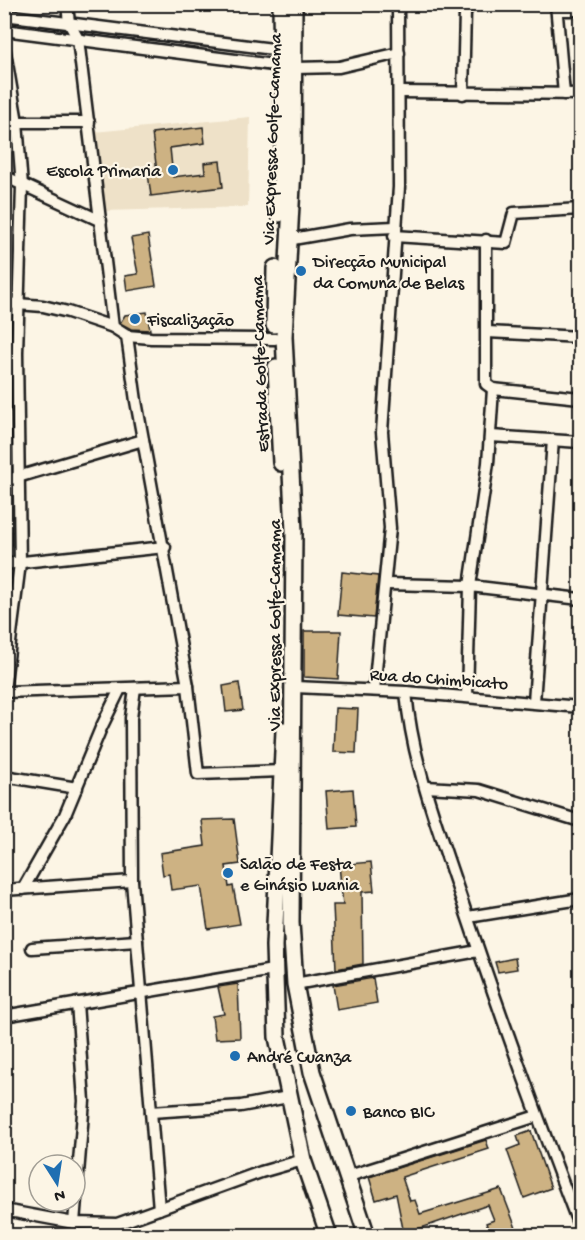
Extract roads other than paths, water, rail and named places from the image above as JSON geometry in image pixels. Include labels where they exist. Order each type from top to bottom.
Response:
[{"type":"highway","name":"Estrada Golfe-Camama","points":[[281,4],[281,50],[288,67],[274,296],[285,552],[286,651]]},
{"type":"highway","name":"Via Expressa Golfe-Camama","points":[[294,4],[288,67],[293,167],[287,240],[284,337],[294,531],[295,687],[290,858],[295,984],[312,1072],[367,1236]]},
{"type":"highway","name":"Via Expressa Golfe-Camama","points":[[286,651],[273,970],[277,1036],[303,1160],[329,1236]]},
{"type":"street","points":[[67,4],[69,23],[78,39],[113,327]]},
{"type":"street","points":[[375,690],[390,528],[382,432],[399,187],[398,4]]},
{"type":"street","points":[[463,94],[465,12],[471,4]]},
{"type":"street","points":[[564,94],[556,8],[580,10]]},
{"type":"street","points":[[4,15],[281,50]]},
{"type":"street","points":[[4,30],[288,67],[339,67],[399,53]]},
{"type":"street","points":[[4,46],[17,123],[22,186],[18,476],[20,563],[4,691],[188,686]]},
{"type":"street","points":[[400,92],[580,94]]},
{"type":"street","points":[[17,123],[89,122]]},
{"type":"street","points":[[4,176],[101,221]]},
{"type":"street","points":[[287,240],[350,229],[508,242],[514,213],[580,209]]},
{"type":"street","points":[[486,240],[486,384],[493,389],[580,398]]},
{"type":"street","points":[[4,303],[44,306],[113,327],[128,336],[275,339]]},
{"type":"street","points":[[487,332],[580,337]]},
{"type":"street","points":[[128,336],[143,440],[165,547],[188,686],[198,774],[282,771]]},
{"type":"street","points":[[467,696],[470,586],[491,436],[493,389]]},
{"type":"street","points":[[491,436],[580,442]]},
{"type":"street","points":[[4,480],[143,440]]},
{"type":"street","points":[[534,702],[553,440]]},
{"type":"street","points":[[4,564],[165,547]]},
{"type":"street","points":[[386,584],[470,586],[580,599]]},
{"type":"street","name":"Rua do Chimbicato","points":[[295,687],[467,696],[580,707]]},
{"type":"street","points":[[135,688],[130,718],[132,881],[159,1209]]},
{"type":"street","points":[[23,889],[77,788],[101,728],[120,689]]},
{"type":"street","points":[[406,692],[412,744],[478,951],[580,1228]]},
{"type":"street","points":[[4,776],[77,788]]},
{"type":"street","points":[[426,787],[479,790],[580,821]]},
{"type":"street","points":[[4,890],[132,881]]},
{"type":"street","points":[[468,917],[580,899]]},
{"type":"street","points":[[32,948],[137,941]]},
{"type":"street","points":[[295,984],[478,951]]},
{"type":"street","points":[[4,1016],[273,970]]},
{"type":"street","points":[[74,1223],[84,1101],[77,1003]]},
{"type":"street","points":[[150,1112],[242,1106],[288,1097]]},
{"type":"street","points":[[346,1177],[537,1116]]},
{"type":"street","points":[[4,1210],[74,1223],[117,1224],[303,1160]]},
{"type":"place","name":"Escola Primaria","points":[[173,170]]},
{"type":"place","name":"Direcção Municipal da Comuna de Belas","points":[[301,271]]},
{"type":"place","name":"Fiscalização","points":[[135,319]]},
{"type":"place","name":"Salão de Festa e Ginásio Luania","points":[[228,873]]},
{"type":"place","name":"André Cuanza","points":[[235,1056]]},
{"type":"place","name":"Banco BIC","points":[[351,1111]]}]
